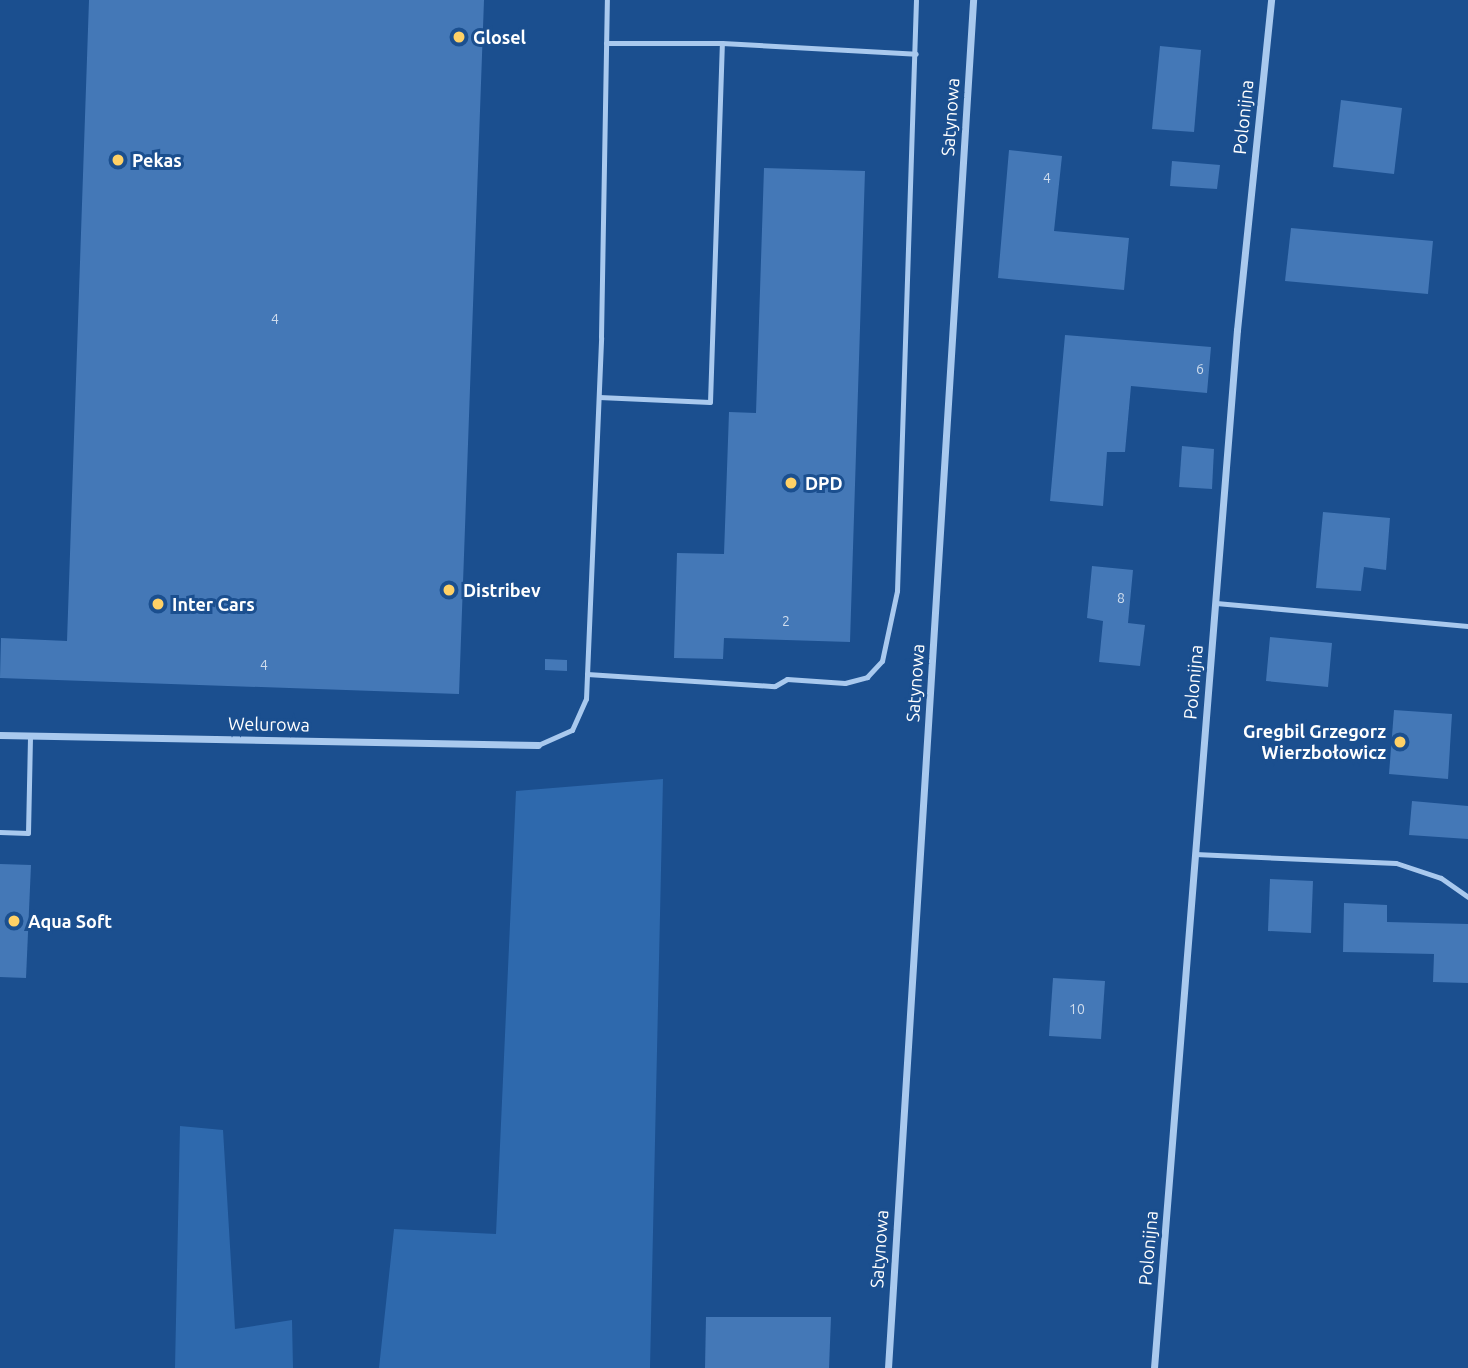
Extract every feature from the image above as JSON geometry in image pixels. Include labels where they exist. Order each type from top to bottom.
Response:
[{"type":"street","name":"Satynowa","points":[[888,1368],[973,0]]},
{"type":"street","name":"Polonijna","points":[[1154,1368],[1216,603],[1271,0]]},
{"type":"street","name":"Welurowa","points":[[0,735],[538,745]]},
{"type":"lane","points":[[538,745],[572,730],[582,716],[587,674],[598,397],[607,0]]},
{"type":"lane","points":[[587,674],[775,686],[787,679],[845,683],[867,677],[882,660],[897,591],[916,0]]},
{"type":"lane","points":[[606,43],[722,43],[916,54]]},
{"type":"lane","points":[[598,397],[710,402],[722,43]]},
{"type":"lane","points":[[1216,603],[1468,626]]},
{"type":"lane","points":[[0,832],[28,833],[30,735]]},
{"type":"lane","points":[[1195,854],[1396,863],[1441,878],[1468,897]]},
{"type":"shaded area","points":[[663,779],[650,1368],[379,1368],[394,1229],[496,1234],[516,791]]},
{"type":"shaded area","points":[[180,1126],[223,1130],[235,1329],[292,1320],[293,1368],[175,1368]]},
{"type":"building","points":[[89,0],[484,0],[459,694],[0,678],[1,638],[67,641]]},
{"type":"building","points":[[1160,46],[1201,50],[1194,132],[1152,129]]},
{"type":"building","points":[[1341,100],[1402,108],[1394,174],[1333,167]]},
{"type":"building","points":[[1009,150],[1062,156],[1054,231],[1129,238],[1124,290],[998,278]]},
{"type":"building","points":[[1172,161],[1220,165],[1217,189],[1170,186]]},
{"type":"building","name":"DPD","points":[[764,168],[865,171],[850,642],[724,638],[723,659],[674,658],[677,553],[724,554],[729,412],[756,413]]},
{"type":"building","points":[[1291,228],[1433,241],[1428,294],[1285,281]]},
{"type":"building","points":[[1065,335],[1211,347],[1207,393],[1131,386],[1125,452],[1107,452],[1103,506],[1050,501]]},
{"type":"building","points":[[1182,446],[1214,449],[1212,489],[1179,487]]},
{"type":"building","points":[[1323,512],[1390,518],[1386,570],[1364,567],[1361,591],[1316,588]]},
{"type":"building","points":[[1092,566],[1133,570],[1128,623],[1145,625],[1140,666],[1099,662],[1103,621],[1087,618]]},
{"type":"building","points":[[1270,637],[1332,643],[1328,687],[1266,681]]},
{"type":"building","points":[[545,659],[567,660],[567,671],[545,670]]},
{"type":"building","points":[[1394,710],[1452,714],[1448,779],[1389,774]]},
{"type":"building","points":[[1412,801],[1468,806],[1468,839],[1409,835]]},
{"type":"building","name":"Aqua Soft","points":[[0,864],[31,865],[26,978],[0,977]]},
{"type":"building","points":[[1270,879],[1313,881],[1311,933],[1268,931]]},
{"type":"building","points":[[1344,903],[1387,905],[1387,922],[1468,924],[1468,983],[1433,982],[1434,954],[1343,952]]},
{"type":"building","points":[[1053,978],[1105,981],[1101,1039],[1049,1036]]},
{"type":"building","points":[[706,1317],[831,1317],[829,1368],[705,1368]]},
{"type":"place","name":"Glosel","points":[[459,37]]},
{"type":"place","name":"Pekas","points":[[118,160]]},
{"type":"place","name":"DPD","points":[[791,483]]},
{"type":"place","name":"Distribev","points":[[449,590]]},
{"type":"place","name":"Inter Cars","points":[[158,604]]},
{"type":"place","name":"Gregbil Grzegorz Wierzbołowicz","points":[[1400,742]]},
{"type":"place","name":"Aqua Soft","points":[[14,921]]}]
